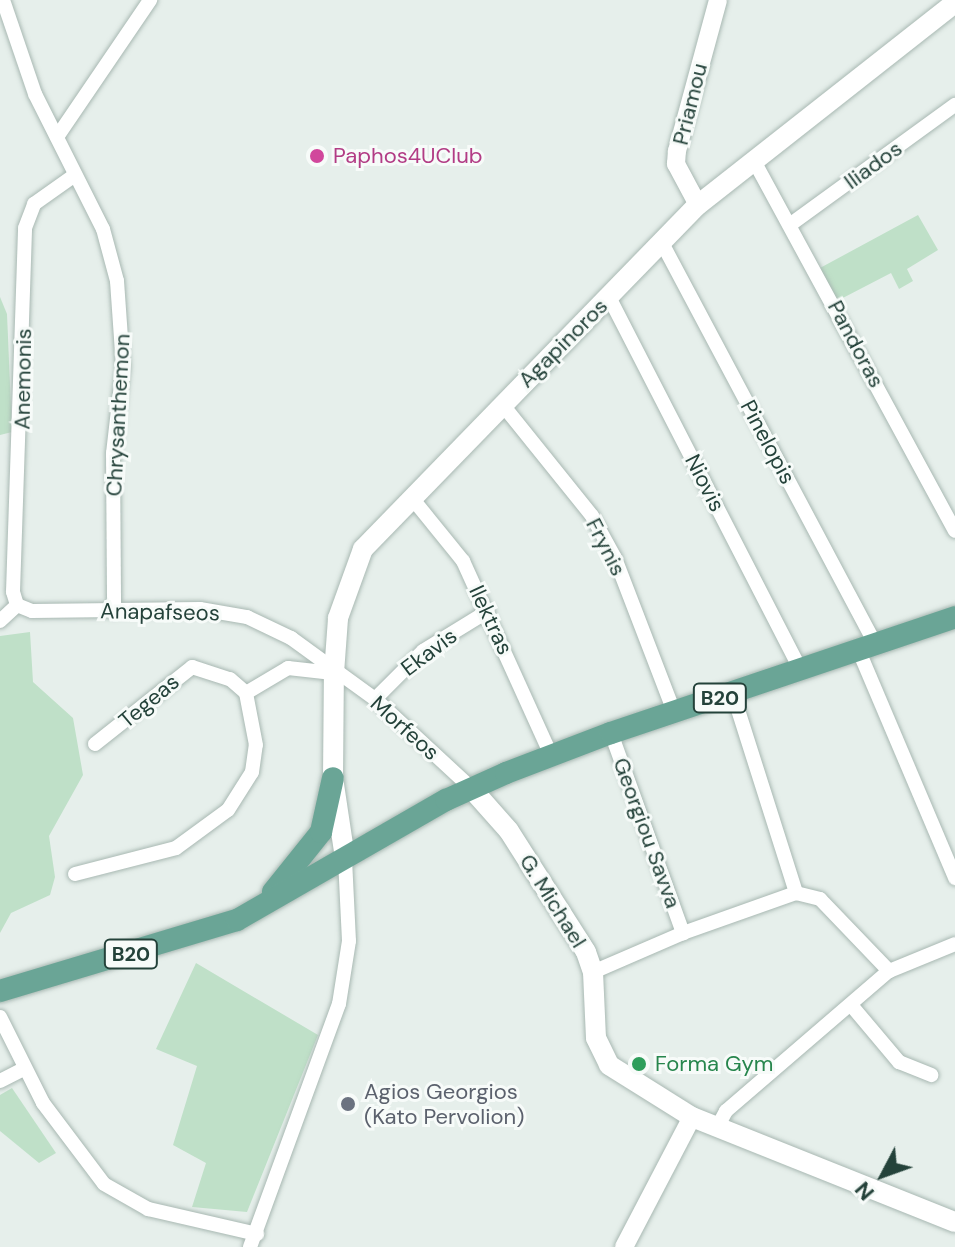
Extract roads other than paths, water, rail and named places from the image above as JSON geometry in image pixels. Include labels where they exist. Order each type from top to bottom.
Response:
[{"type":"main road","name":"Agapinoros","points":[[345,858],[333,778],[334,673],[338,618],[358,559],[502,404],[698,205],[955,3]]},
{"type":"main road","name":"B20","points":[[0,991],[187,938],[259,908],[479,785],[611,733],[955,617]]},
{"type":"main road","points":[[259,908],[312,849],[327,817],[333,778]]},
{"type":"main road","name":"G. Michael","points":[[479,785],[573,928],[593,972]]},
{"type":"main road","points":[[593,972],[593,1024],[601,1052],[619,1073],[692,1117],[955,1222]]},
{"type":"street","name":"Chrysanthemon","points":[[3,0],[35,94],[107,242],[123,329],[113,453],[114,611]]},
{"type":"street","points":[[57,137],[150,0]]},
{"type":"street","name":"Priamou","points":[[698,205],[676,164],[677,151],[718,0]]},
{"type":"street","name":"Iliados","points":[[791,224],[955,105]]},
{"type":"street","name":"Pandoras","points":[[753,159],[955,531]]},
{"type":"street","name":"Anemonis","points":[[17,605],[13,592],[25,228],[34,204],[75,175]]},
{"type":"street","name":"Pinelopis","points":[[661,241],[867,646],[955,878]]},
{"type":"street","name":"Niovis","points":[[609,297],[801,670]]},
{"type":"street","name":"Frynis","points":[[502,404],[592,516],[615,558],[674,712]]},
{"type":"street","name":"Ilektras","points":[[412,498],[463,561],[551,755]]},
{"type":"street","points":[[0,621],[17,605]]},
{"type":"street","name":"Anapafseos","points":[[17,605],[32,611],[200,609],[247,617],[291,638],[334,673]]},
{"type":"street","name":"Ekavis","points":[[375,699],[423,651],[488,611]]},
{"type":"street","name":"Tegeas","points":[[95,744],[192,667],[230,679],[246,693]]},
{"type":"street","points":[[75,874],[176,848],[228,810],[252,772],[256,745],[246,693],[288,668],[334,673]]},
{"type":"street","name":"Morfeos","points":[[334,673],[375,699],[479,785]]},
{"type":"street","points":[[733,694],[796,893]]},
{"type":"street","name":"Georgiou Savva","points":[[611,733],[683,933]]},
{"type":"street","points":[[0,1017],[24,1069],[87,1165],[125,1200],[254,1240],[339,1004],[349,941],[345,858]]},
{"type":"street","points":[[593,972],[683,933],[796,893],[820,899],[889,971]]},
{"type":"street","points":[[718,1126],[726,1111],[889,971],[955,944]]},
{"type":"street","points":[[851,1005],[899,1062],[931,1075]]},
{"type":"street","points":[[0,1081],[24,1069]]},
{"type":"street","points":[[624,1247],[692,1117]]},
{"type":"place","name":"Paphos4UClub","points":[[317,156]]},
{"type":"place","name":"Forma Gym","points":[[639,1064]]},
{"type":"place","name":"Agios Georgios (Kato Pervolion)","points":[[348,1104]]}]
